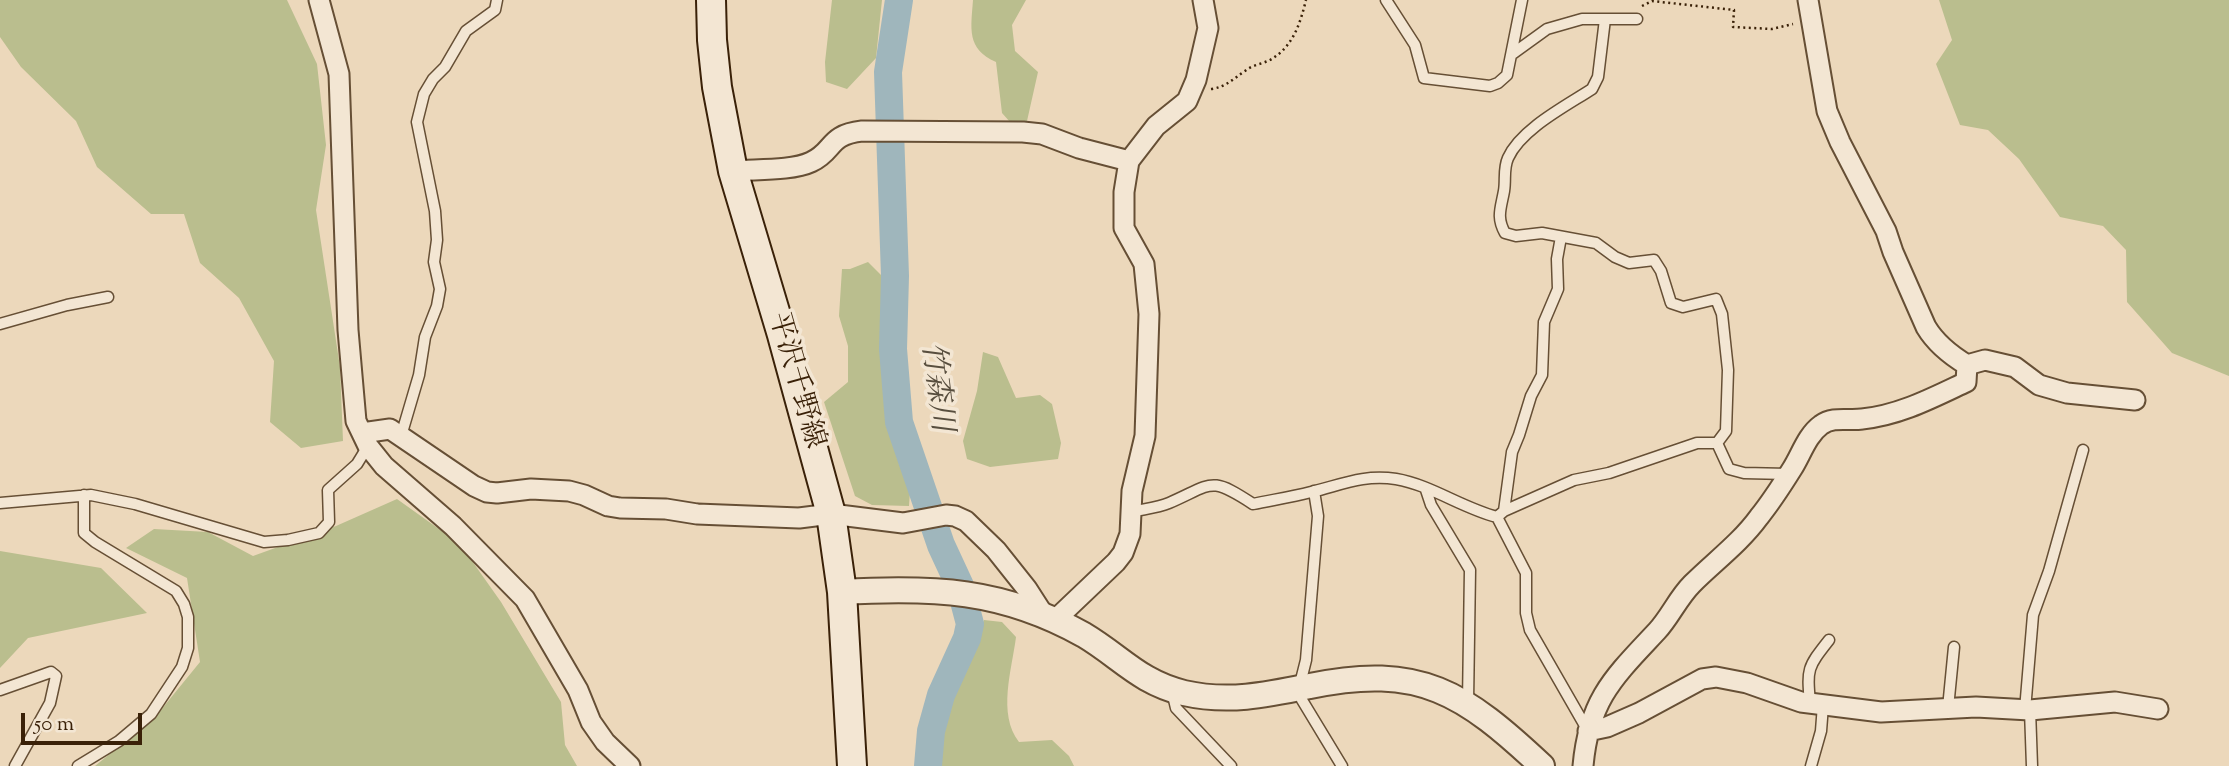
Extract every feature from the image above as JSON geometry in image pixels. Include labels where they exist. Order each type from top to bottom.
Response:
[{"type":"main road","name":"平沢千野線","points":[[711,0],[712,40],[718,87],[733,171],[831,514],[842,593],[852,766]]},
{"type":"street","points":[[319,0],[339,74],[348,330],[356,421],[365,440],[384,466],[453,526],[525,599],[578,690],[591,722],[605,742],[630,766]]},
{"type":"street","points":[[1050,619],[1123,553],[1130,534],[1132,491],[1145,436],[1149,314],[1144,264],[1128,238],[1123,221],[1124,192],[1129,161],[1156,126],[1187,102],[1196,80],[1208,28],[1203,0]]},
{"type":"street","points":[[1809,9],[1828,111],[1840,142],[1886,231],[1931,334],[1957,360],[1967,365],[1985,360],[2015,367],[2039,385],[2067,393],[2135,400]]},
{"type":"street","points":[[733,171],[811,163],[846,133],[862,131],[1042,134],[1079,148],[1129,161]]},
{"type":"street","points":[[1583,766],[1588,731],[1611,680],[1659,629],[1677,600],[1759,518],[1814,431],[1824,423],[1835,420],[1880,417],[1908,409],[1966,382],[1967,365]]},
{"type":"street","points":[[365,440],[390,429],[487,492],[531,489],[569,491],[620,508],[666,509],[697,514],[799,518],[831,514],[903,523],[946,515],[955,516],[966,521],[996,550],[1050,619]]},
{"type":"street","points":[[842,593],[937,591],[981,595],[1015,605],[1087,637],[1152,683],[1206,698],[1256,697],[1342,680],[1387,678],[1416,683],[1447,693],[1497,724],[1542,766]]},
{"type":"street","points":[[1588,731],[1606,727],[1639,713],[1702,679],[1716,677],[1747,683],[1816,704],[1881,712],[1976,706],[2028,710],[2115,702],[2158,709]]},
{"type":"lane","points":[[401,436],[419,375],[425,337],[437,306],[440,289],[434,262],[437,240],[435,211],[417,122],[424,94],[433,79],[445,67],[466,31],[495,10],[497,0]]},
{"type":"lane","points":[[1386,0],[1415,45],[1424,78],[1489,86],[1498,83],[1507,75],[1522,0]]},
{"type":"lane","points":[[1511,55],[1547,29],[1581,19],[1637,19]]},
{"type":"lane","points":[[1605,19],[1598,77],[1592,89],[1528,133],[1508,157],[1499,213],[1500,225],[1504,233],[1516,236],[1542,233],[1596,243],[1629,263],[1654,260],[1661,271],[1671,303],[1683,307],[1716,299],[1721,314],[1728,370],[1726,431],[1717,443]]},
{"type":"lane","points":[[1561,236],[1557,259],[1558,289],[1544,322],[1542,375],[1531,396],[1511,452],[1500,514],[1526,573],[1526,613],[1530,630],[1588,731]]},
{"type":"lane","points":[[0,324],[67,305],[108,297]]},
{"type":"lane","points":[[0,503],[84,495],[135,504],[255,541],[313,536],[326,528],[329,522],[328,490],[357,464],[365,440]]},
{"type":"lane","points":[[1131,512],[1166,505],[1211,484],[1226,487],[1253,505],[1354,479],[1395,479],[1475,511],[1500,514],[1574,480],[1609,473],[1697,443],[1717,443]]},
{"type":"lane","points":[[1717,443],[1729,469],[1744,473],[1788,474]]},
{"type":"lane","points":[[2032,766],[2028,710],[2033,615],[2049,570],[2083,450]]},
{"type":"lane","points":[[1426,490],[1430,505],[1470,570],[1468,705]]},
{"type":"lane","points":[[1314,491],[1318,516],[1306,660],[1299,688],[1302,700],[1342,766]]},
{"type":"lane","points":[[78,766],[119,741],[151,715],[182,667],[188,648],[188,617],[177,591],[95,542],[85,533],[84,495]]},
{"type":"lane","points":[[1811,766],[1821,731],[1808,673],[1810,664],[1829,640]]},
{"type":"lane","points":[[1948,708],[1954,647]]},
{"type":"lane","points":[[0,690],[51,672],[56,676],[50,703],[15,766]]},
{"type":"lane","points":[[1171,689],[1176,708],[1231,766]]},
{"type":"path","points":[[1191,92],[1230,83],[1244,71],[1271,60],[1298,31],[1306,0]]},
{"type":"path","points":[[1637,19],[1642,5],[1652,1],[1734,10],[1733,27],[1772,29],[1809,9]]},
{"type":"green space","points":[[0,0],[287,0],[317,64],[326,145],[316,210],[340,367],[343,441],[301,448],[270,422],[274,361],[239,298],[200,263],[184,214],[151,214],[97,167],[76,121],[21,67],[0,37]]},
{"type":"green space","points":[[832,0],[882,0],[876,58],[847,89],[826,82],[825,62]]},
{"type":"green space","points":[[973,0],[1026,0],[1012,25],[1015,51],[1038,72],[1027,121],[1010,122],[1002,113],[996,62],[979,51],[972,37]]},
{"type":"green space","points":[[1939,0],[2229,0],[2229,376],[2172,353],[2127,302],[2126,250],[2103,226],[2060,217],[2019,159],[1988,130],[1960,125],[1936,64],[1952,40]]},
{"type":"green space","points":[[868,262],[885,279],[888,374],[898,449],[911,478],[909,506],[872,505],[855,496],[824,402],[848,382],[848,346],[839,316],[842,269]]},
{"type":"green space","points":[[983,352],[998,357],[1016,398],[1040,395],[1052,404],[1061,443],[1058,459],[990,467],[967,459],[963,441],[977,391]]},
{"type":"green space","points":[[397,499],[460,544],[501,602],[561,702],[565,745],[577,766],[95,766],[156,716],[200,662],[187,578],[126,548],[154,529],[208,532],[253,556],[336,526]]},
{"type":"green space","points":[[0,551],[101,568],[147,613],[28,638],[0,668]]},
{"type":"green space","points":[[984,620],[1002,622],[1016,637],[1007,705],[1012,731],[1019,742],[1052,740],[1069,756],[1074,766],[937,766],[941,731],[952,691]]},
{"type":"waterway","name":"竹森川","points":[[899,0],[888,72],[895,276],[893,349],[899,422],[941,545],[960,586],[970,624],[967,638],[941,695],[931,731],[928,766]]}]
